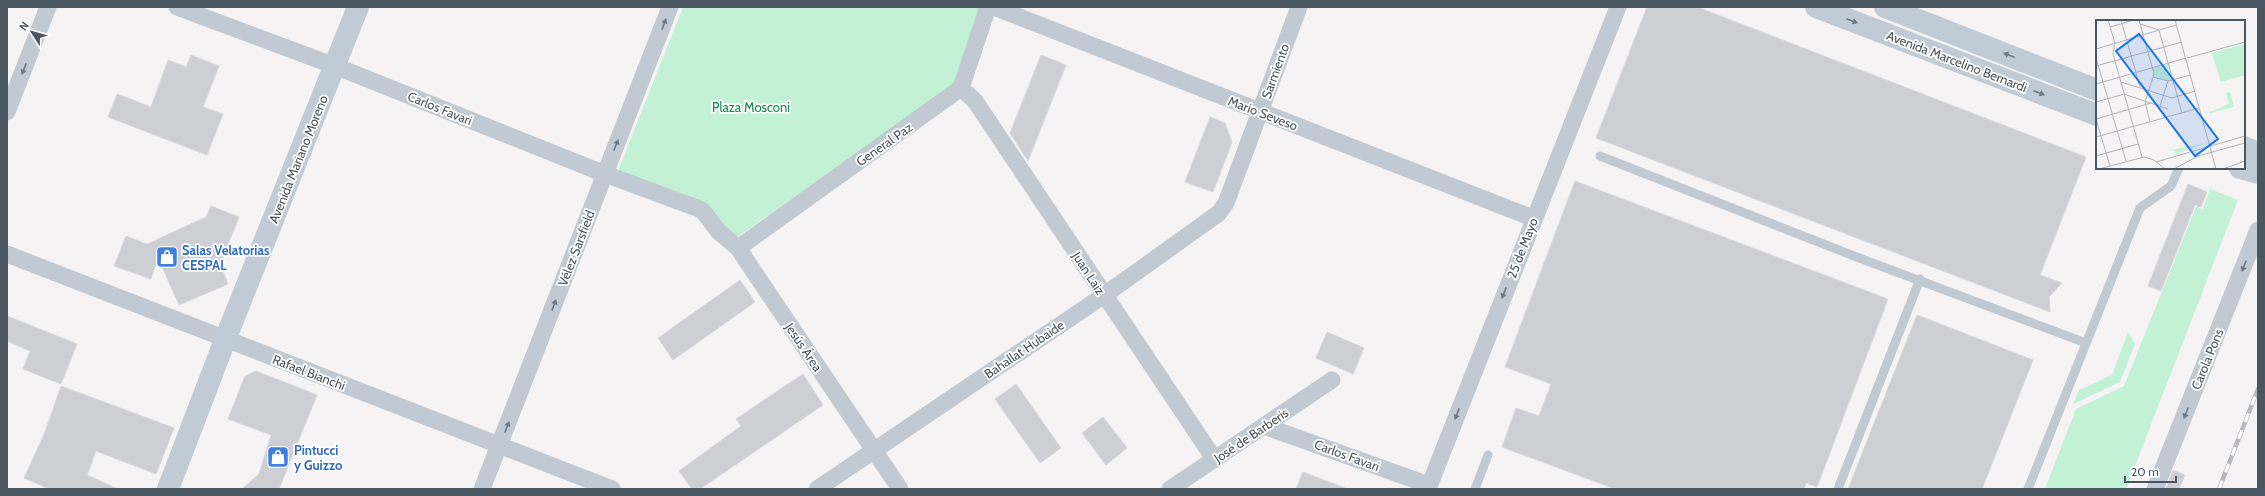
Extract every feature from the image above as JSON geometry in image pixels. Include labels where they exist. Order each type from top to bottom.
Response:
[{"type":"main road","name":"Avenida Mariano Moreno","points":[[168,489],[225,340],[358,7]]},
{"type":"main road","name":"Avenida Marcelino Bernardi","points":[[1816,7],[2096,115]]},
{"type":"main road","name":"Avenida Marcelino Bernardi","points":[[1885,7],[2096,90]]},
{"type":"main road","points":[[2245,147],[2258,153]]},
{"type":"main road","points":[[2244,169],[2258,172]]},
{"type":"street","points":[[7,112],[48,7]]},
{"type":"street","name":"Carlos Favari","points":[[177,7],[335,66],[605,174],[702,210]]},
{"type":"street","name":"Vélez Sarsfield","points":[[482,489],[670,7]]},
{"type":"street","points":[[961,88],[988,7]]},
{"type":"street","name":"Mario Seveso","points":[[994,7],[1533,218]]},
{"type":"street","name":"Sarmiento","points":[[1226,203],[1299,7]]},
{"type":"street","name":"25 de Mayo","points":[[1428,487],[1533,218],[1618,7]]},
{"type":"street","name":"General Paz","points":[[738,248],[961,88]]},
{"type":"street","name":"Juan Laiz","points":[[961,88],[976,101],[1104,296],[1215,460]]},
{"type":"street","name":"Bahallat Hubaide","points":[[817,489],[1104,296],[1213,218],[1226,203]]},
{"type":"street","name":"Jesús Área","points":[[702,210],[719,232],[738,248],[900,489]]},
{"type":"street","name":"Carola Pons","points":[[2156,489],[2258,230]]},
{"type":"street","name":"Rafael Bianchi","points":[[7,254],[225,340],[612,489]]},
{"type":"street","name":"José de Barberis","points":[[1170,489],[1332,380]]},
{"type":"street","name":"Carlos Favari","points":[[1264,426],[1428,487]]},
{"type":"lane","points":[[1600,156],[1854,256],[1920,279],[2086,343]]},
{"type":"lane","points":[[2028,489],[2140,208],[2171,186],[2179,169]]},
{"type":"lane","points":[[1838,489],[1920,279]]},
{"type":"lane","points":[[1475,489],[1488,455]]},
{"type":"green space","name":"Plaza Mosconi","points":[[683,7],[980,7],[956,85],[734,239],[708,206],[618,171]]},
{"type":"green space","points":[[2210,189],[2238,200],[2126,489],[2045,489],[2076,409],[2124,386],[2196,207],[2203,209]]},
{"type":"green space","points":[[2128,332],[2135,344],[2120,382],[2073,404],[2079,390],[2112,375]]},
{"type":"building","points":[[1647,7],[1697,7],[2086,157],[2040,275],[2062,283],[2049,297],[2050,312],[1596,138]]},
{"type":"building","points":[[191,55],[219,66],[203,107],[223,114],[207,155],[108,117],[117,94],[151,107],[168,60],[186,67]]},
{"type":"building","points":[[1041,55],[1066,65],[1028,161],[1010,133]]},
{"type":"building","points":[[1210,117],[1225,123],[1232,142],[1213,192],[1185,182]]},
{"type":"building","points":[[1575,181],[1888,299],[1817,487],[1806,483],[1804,489],[1615,489],[1502,447],[1516,408],[1539,416],[1551,384],[1505,367]]},
{"type":"building","points":[[2188,184],[2207,192],[2201,207],[2195,205],[2161,291],[2148,286]]},
{"type":"building","name":"Salas Velatorias CESPAL","points":[[211,206],[239,217],[220,264],[228,284],[179,305],[158,258],[151,279],[114,266],[126,236],[147,244],[206,217]]},
{"type":"building","points":[[740,280],[755,302],[673,360],[658,338]]},
{"type":"building","points":[[1917,315],[2033,360],[1982,489],[1848,489]]},
{"type":"building","points":[[7,316],[77,344],[61,384],[23,369],[30,351],[7,341]]},
{"type":"building","points":[[1327,332],[1364,348],[1353,374],[1316,358]]},
{"type":"building","points":[[256,371],[317,395],[279,489],[242,489],[259,474],[271,435],[228,419],[245,376]]},
{"type":"building","points":[[803,374],[823,405],[700,489],[692,489],[679,471],[741,426],[736,419]]},
{"type":"building","points":[[1016,384],[1061,448],[1040,463],[995,399]]},
{"type":"building","points":[[61,386],[174,428],[156,474],[96,451],[87,475],[118,489],[49,489],[24,478],[45,432]]},
{"type":"building","points":[[1103,417],[1127,448],[1106,465],[1082,433]]},
{"type":"building","points":[[2173,470],[2185,475],[2179,489],[2166,489]]},
{"type":"building","points":[[1303,472],[1345,488],[1345,489],[1296,489]]},
{"type":"railway","points":[[2219,489],[2258,389]]},
{"type":"place","name":"Salas Velatorias CESPAL","points":[[167,257]]},
{"type":"place","name":"Pintucci y Guizzo","points":[[278,457]]}]
